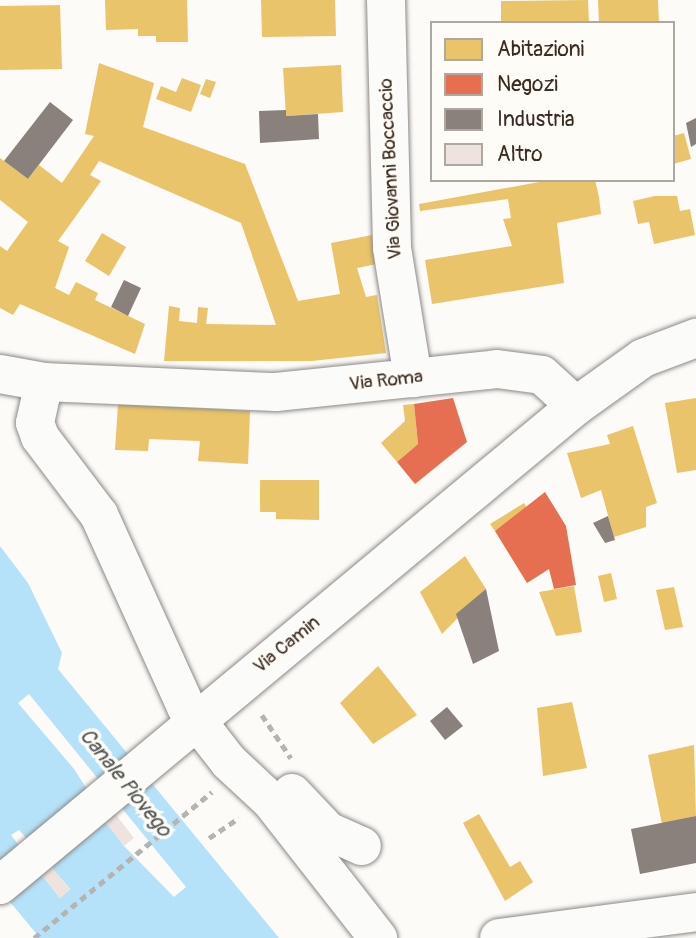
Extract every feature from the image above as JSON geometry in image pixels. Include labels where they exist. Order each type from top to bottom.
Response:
[{"type":"street","name":"Via Giovanni Boccaccio","points":[[386,0],[392,248],[413,378]]},
{"type":"street","points":[[576,406],[643,358],[696,338]]},
{"type":"street","name":"Via Roma","points":[[0,374],[44,382],[276,392],[497,369],[542,375],[576,406]]},
{"type":"street","points":[[44,382],[35,423],[40,437],[99,515],[203,729],[264,793],[378,938]]},
{"type":"street","name":"Via Camin","points":[[0,885],[154,759],[203,729],[576,406]]},
{"type":"street","points":[[203,729],[237,737],[328,831],[362,846]]},
{"type":"street","points":[[499,938],[696,912]]},
{"type":"path","points":[[34,938],[222,784]]},
{"type":"water","name":"Canale Piovego","points":[[0,546],[28,583],[62,653],[58,669],[279,938],[40,938],[0,890]],"holes":[[[29,694],[186,887],[174,897],[123,845],[74,769],[18,703]],[[19,830],[70,889],[60,898],[11,835]]]},
{"type":"building: Abitazioni","points":[[105,0],[187,0],[188,42],[156,42],[156,36],[138,36],[138,29],[106,30]]},
{"type":"building: Abitazioni","points":[[261,0],[335,0],[336,36],[262,37]]},
{"type":"building: Abitazioni","points":[[588,0],[589,21],[501,21],[501,1]]},
{"type":"building: Abitazioni","points":[[598,0],[658,0],[659,21],[599,21]]},
{"type":"building: Abitazioni","points":[[60,5],[62,69],[0,70],[0,6]]},
{"type":"building: Abitazioni","points":[[99,63],[154,83],[143,127],[245,164],[298,301],[340,294],[331,243],[372,235],[377,264],[357,268],[366,297],[377,295],[386,353],[312,361],[164,361],[169,306],[180,308],[179,321],[197,323],[198,307],[208,308],[206,324],[276,325],[241,223],[99,161],[90,175],[101,181],[58,241],[69,247],[55,288],[69,295],[76,282],[98,293],[95,300],[145,324],[135,354],[20,304],[13,315],[0,308],[0,246],[7,251],[28,222],[0,200],[0,158],[28,179],[39,165],[62,183],[94,136],[85,134]]},
{"type":"building: Abitazioni","points":[[341,65],[343,112],[286,116],[283,68]]},
{"type":"building: Abitazioni","points":[[182,78],[201,85],[191,112],[156,99],[161,86],[176,92]]},
{"type":"building: Abitazioni","points":[[206,79],[216,82],[210,98],[200,94]]},
{"type":"building: Abitazioni","points":[[684,133],[691,159],[675,163],[675,135]]},
{"type":"building: Abitazioni","points":[[539,182],[595,182],[601,214],[557,223],[564,283],[432,304],[425,260],[512,246],[503,219],[511,218],[508,199],[420,211],[419,204]]},
{"type":"building: Abitazioni","points":[[655,196],[677,196],[680,211],[690,209],[695,235],[654,244],[649,222],[638,224],[633,201]]},
{"type":"building: Abitazioni","points":[[102,233],[126,247],[109,276],[85,261]]},
{"type":"building: Abitazioni","points":[[696,398],[696,470],[677,473],[665,403]]},
{"type":"building: Abitazioni","points":[[118,404],[250,411],[248,464],[198,461],[200,441],[149,439],[148,451],[115,450]]},
{"type":"building: Abitazioni","points":[[414,404],[418,444],[397,462],[381,443],[405,421],[403,405]]},
{"type":"building: Abitazioni","points":[[633,426],[657,503],[646,507],[646,527],[614,537],[601,490],[581,498],[567,453],[610,444],[607,435]]},
{"type":"building: Abitazioni","points":[[260,480],[319,480],[319,520],[276,519],[276,512],[260,512]]},
{"type":"building: Abitazioni","points":[[524,503],[528,510],[495,531],[490,524]]},
{"type":"building: Abitazioni","points":[[465,556],[486,589],[442,634],[420,592]]},
{"type":"building: Abitazioni","points":[[611,573],[617,599],[604,602],[598,576]]},
{"type":"building: Abitazioni","points":[[574,586],[582,632],[556,636],[539,592]]},
{"type":"building: Abitazioni","points":[[674,587],[683,627],[665,630],[656,590]]},
{"type":"building: Abitazioni","points":[[378,666],[417,715],[373,744],[340,703]]},
{"type":"building: Abitazioni","points":[[572,702],[587,768],[543,776],[537,708]]},
{"type":"building: Abitazioni","points":[[694,745],[696,816],[662,824],[648,755]]},
{"type":"building: Abitazioni","points":[[479,814],[510,867],[520,861],[533,882],[505,901],[463,823]]},
{"type":"building: Negozi","points":[[453,398],[467,442],[415,484],[397,462],[418,444],[414,404]]},
{"type":"building: Negozi","points":[[545,492],[566,526],[576,585],[554,589],[549,569],[527,583],[495,531]]},
{"type":"building: Industria","points":[[50,102],[73,120],[28,179],[4,161]]},
{"type":"building: Industria","points":[[286,110],[286,116],[318,114],[319,139],[260,143],[259,111]]},
{"type":"building: Industria","points":[[696,118],[696,144],[691,147],[686,123]]},
{"type":"building: Industria","points":[[124,280],[141,288],[128,316],[111,307]]},
{"type":"building: Industria","points":[[608,516],[615,540],[605,543],[593,523]]},
{"type":"building: Industria","points":[[486,589],[499,651],[473,664],[456,614]]},
{"type":"building: Industria","points":[[447,707],[463,726],[445,740],[430,721]]},
{"type":"building: Industria","points":[[696,816],[696,863],[640,874],[631,829]]},
{"type":"building: Altro","points":[[107,803],[134,838],[124,846],[97,812]]},
{"type":"building: Altro","points":[[43,856],[70,890],[60,898],[33,864]]}]
